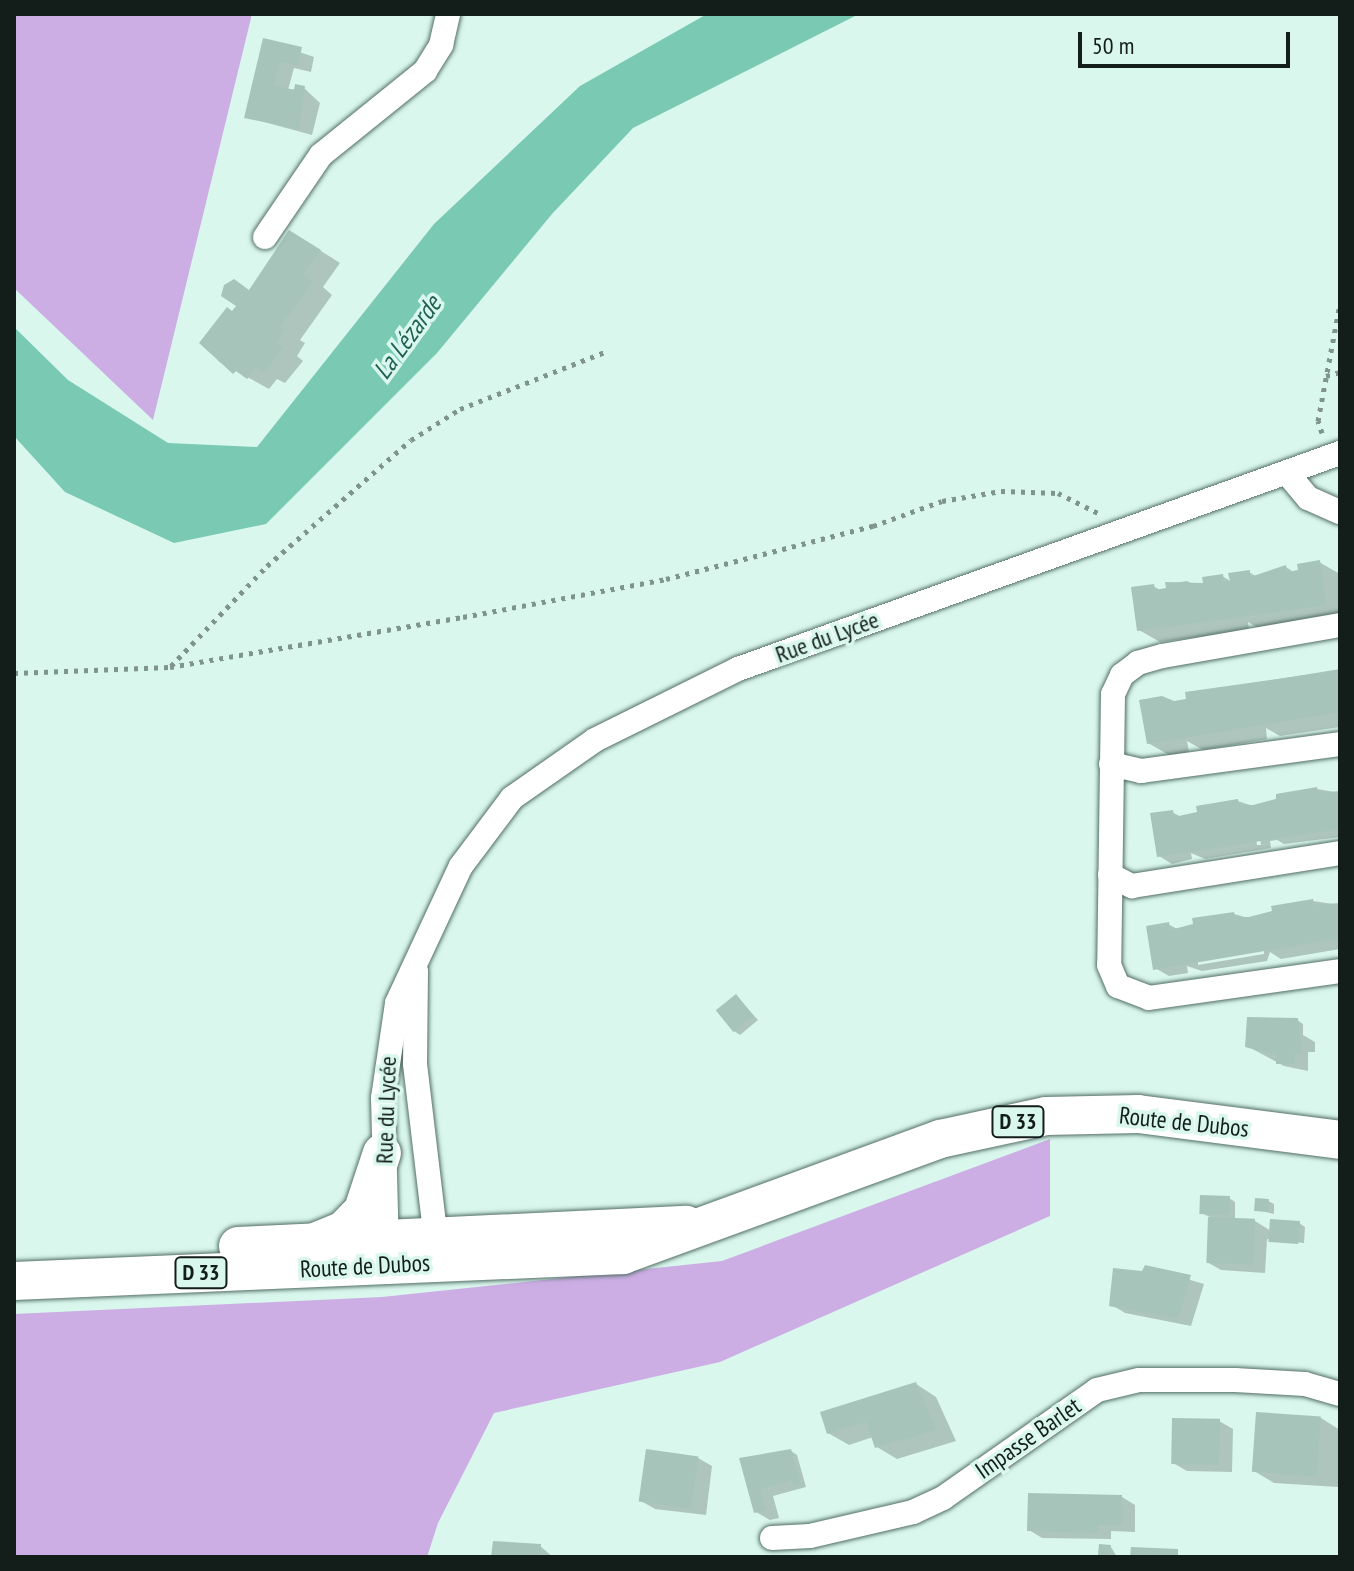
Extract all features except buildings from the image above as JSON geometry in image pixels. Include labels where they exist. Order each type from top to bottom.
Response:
[{"type":"main road","name":"Route de Dubos","points":[[14,1281],[710,1225],[940,1139],[1046,1116],[1138,1114],[1340,1140]]},
{"type":"main road","points":[[315,1241],[344,1230],[363,1210],[382,1153]]},
{"type":"main road","name":"Route de Dubos","points":[[14,1259],[315,1241],[388,1252]]},
{"type":"street","points":[[265,237],[321,155],[425,71],[441,45],[448,14]]},
{"type":"street","name":"Rue du Lycée","points":[[388,1252],[382,1153],[391,1031],[416,960],[445,893],[487,828],[512,798],[595,740],[738,669],[1335,455]]},
{"type":"street","points":[[1287,473],[1308,498],[1340,512]]},
{"type":"street","points":[[1340,625],[1138,663],[1122,675],[1113,694],[1109,965],[1118,986],[1132,994],[1177,998],[1340,971]]},
{"type":"street","points":[[1111,764],[1141,771],[1340,744]]},
{"type":"street","points":[[1110,875],[1132,886],[1340,853]]},
{"type":"street","name":"Rue du Lycée","points":[[416,960],[415,1064],[437,1249]]},
{"type":"street","name":"Impasse Barlet","points":[[772,1538],[810,1536],[913,1512],[943,1498],[1097,1390],[1139,1380],[1235,1380],[1305,1384],[1340,1394]]},
{"type":"path","points":[[1335,455],[1318,421],[1340,304]]},
{"type":"path","points":[[170,667],[267,566],[411,440],[460,409],[607,351]]},
{"type":"path","points":[[1326,376],[1340,372]]},
{"type":"path","points":[[14,673],[170,667],[666,579],[873,526],[942,501],[1001,491],[1058,493],[1095,509],[1122,531]]},
{"type":"shaded area","points":[[14,14],[252,14],[153,420],[14,288]]},
{"type":"shaded area","points":[[1050,1139],[1050,1216],[720,1362],[494,1413],[438,1523],[427,1557],[14,1557],[14,1314],[382,1297],[722,1261]]},
{"type":"water","name":"La Lézarde","points":[[707,14],[859,14],[633,128],[552,214],[437,353],[266,524],[174,543],[65,492],[14,436],[14,327],[68,380],[168,443],[257,447],[434,224],[580,86]]}]
